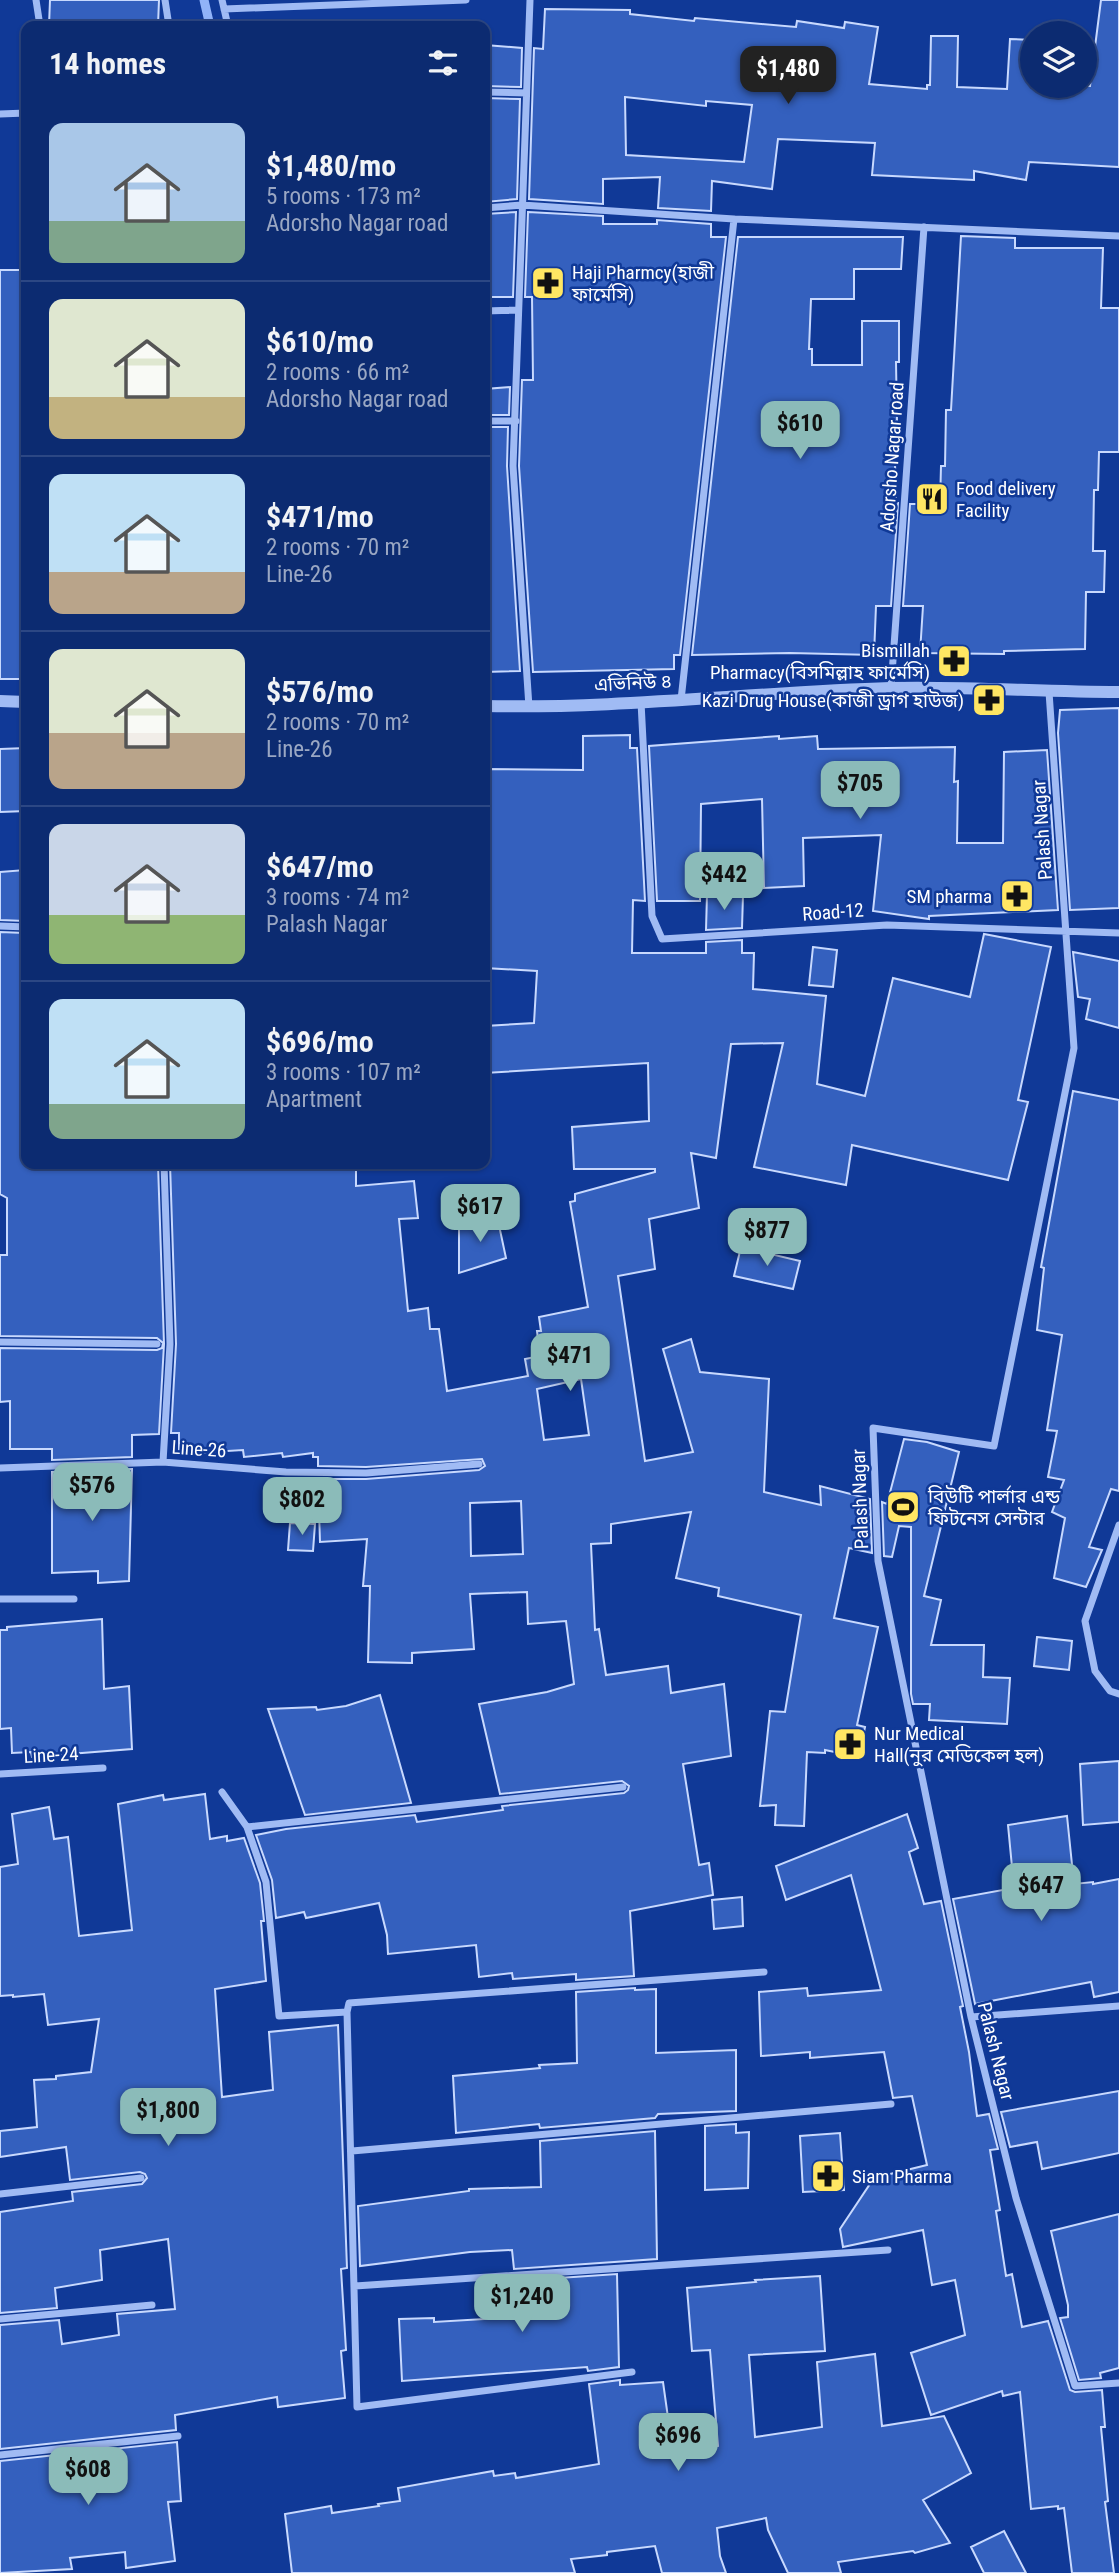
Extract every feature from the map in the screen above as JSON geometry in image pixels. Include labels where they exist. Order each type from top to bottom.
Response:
[{"type":"street","points":[[36,0],[39,21]]},
{"type":"street","points":[[164,0],[168,21]]},
{"type":"street","points":[[222,0],[227,21]]},
{"type":"street","points":[[224,9],[466,0]]},
{"type":"street","points":[[529,707],[513,466],[530,0]]},
{"type":"street","points":[[490,92],[526,93]]},
{"type":"street","points":[[0,114],[21,113]]},
{"type":"street","points":[[490,208],[522,205],[734,219],[1119,236]]},
{"type":"street","points":[[681,700],[734,219]]},
{"type":"street","name":"Adorsho Nagar road","points":[[891,688],[923,227]]},
{"type":"street","points":[[490,311],[517,310]]},
{"type":"street","points":[[490,421],[516,421]]},
{"type":"street","name":"এভিনিউ ৪","points":[[490,706],[641,702],[891,688],[1119,692]]},
{"type":"street","name":"Palash Nagar","points":[[1049,692],[1074,1048],[994,1446],[873,1428],[878,1561],[971,2017],[1016,2198],[1076,2386],[1119,2383]]},
{"type":"street","points":[[0,701],[21,702]]},
{"type":"street","name":"Road-12","points":[[641,702],[652,916],[662,939],[887,925],[1119,933]]},
{"type":"street","points":[[0,926],[21,927]]},
{"type":"street","points":[[163,1462],[170,1344],[164,1169]]},
{"type":"street","points":[[0,1342],[157,1344]]},
{"type":"street","name":"Line-26","points":[[0,1468],[163,1462],[286,1472],[366,1473],[479,1464]]},
{"type":"street","points":[[1119,1525],[1085,1621],[1095,1671],[1110,1691],[1119,1694]]},
{"type":"street","points":[[0,1600],[74,1599]]},
{"type":"street","name":"Line-24","points":[[0,1774],[103,1768]]},
{"type":"street","points":[[247,1828],[622,1787]]},
{"type":"street","points":[[222,1792],[247,1828],[266,1882],[279,2016],[347,2012]]},
{"type":"street","points":[[632,2372],[357,2407],[348,2003],[764,1972]]},
{"type":"street","points":[[971,2017],[1119,2006]]},
{"type":"street","points":[[352,2151],[891,2104]]},
{"type":"street","points":[[0,2194],[141,2178]]},
{"type":"street","points":[[355,2286],[888,2250]]},
{"type":"street","points":[[0,2319],[152,2305]]},
{"type":"street","points":[[0,2455],[178,2436]]},
{"type":"shaded area","points":[[236,19],[339,19],[339,21]]},
{"type":"building","points":[[50,0],[159,0],[158,21],[49,21]]},
{"type":"building","points":[[1101,0],[1119,0],[1119,167],[1029,162],[1026,180],[974,171],[974,180],[872,175],[875,143],[778,139],[772,189],[712,181],[711,211],[658,208],[660,177],[603,179],[603,204],[529,199],[534,48],[543,49],[545,9],[630,10],[630,14],[694,21],[695,18],[796,27],[797,21],[844,28],[845,22],[878,27],[869,84],[927,89],[927,85],[930,85],[931,36],[958,36],[957,87],[1007,89],[1010,39],[1020,39],[1020,98],[1097,98],[1097,31]],"holes":[[[625,97],[706,106],[706,101],[752,105],[744,162],[626,155]]]},
{"type":"building","points":[[490,45],[522,48],[521,87],[490,86]]},
{"type":"building","points":[[490,98],[520,99],[517,199],[490,202]]},
{"type":"building","points":[[516,212],[513,297],[490,297],[490,214]]},
{"type":"building","points":[[528,212],[603,216],[603,224],[657,224],[657,220],[711,224],[711,237],[726,237],[680,655],[674,655],[674,669],[533,672],[519,466],[522,380],[533,380],[532,297],[525,297]]},
{"type":"building","points":[[961,236],[1015,238],[1015,248],[1103,248],[1101,308],[1119,308],[1119,452],[1099,452],[1098,490],[1094,490],[1093,551],[1105,551],[1104,592],[1086,592],[1085,649],[1004,651],[1004,654],[920,653],[923,606],[903,606],[910,504],[940,504],[941,466],[945,466],[946,410],[951,410]]},
{"type":"building","points":[[738,237],[903,237],[901,269],[854,269],[854,299],[811,299],[809,349],[812,349],[812,365],[862,365],[862,321],[899,321],[899,362],[896,362],[897,421],[894,421],[898,503],[891,606],[876,606],[874,655],[692,655]]},
{"type":"building","points":[[0,270],[21,270],[21,679],[0,679]]},
{"type":"building","points":[[510,387],[509,415],[490,415],[490,389]]},
{"type":"building","points":[[490,427],[508,427],[507,466],[520,671],[490,672]]},
{"type":"building","points":[[1119,708],[1119,908],[1070,910],[1058,733],[1060,710]]},
{"type":"building","points":[[630,735],[630,748],[637,748],[645,901],[633,900],[632,953],[706,953],[706,942],[742,940],[742,953],[754,953],[753,989],[826,996],[817,1084],[865,1096],[893,978],[970,997],[984,934],[1051,947],[1018,1100],[1028,1102],[1008,1180],[852,1145],[846,1185],[754,1167],[783,1043],[731,1044],[716,1158],[691,1153],[699,1208],[649,1219],[655,1269],[618,1276],[645,1461],[693,1452],[663,1349],[691,1339],[700,1372],[769,1379],[764,1492],[821,1505],[820,1486],[870,1499],[872,1553],[849,1548],[834,1618],[878,1627],[857,1725],[865,1727],[859,1757],[825,1750],[825,1753],[807,1752],[804,1826],[775,1825],[776,1805],[760,1806],[770,1711],[785,1712],[801,1615],[718,1596],[719,1588],[676,1578],[691,1512],[611,1524],[611,1543],[591,1544],[595,1630],[599,1629],[606,1675],[668,1666],[671,1693],[724,1684],[731,1756],[683,1764],[699,1865],[709,1863],[713,1895],[630,1911],[634,1976],[576,1980],[576,1974],[513,1979],[512,1973],[479,1977],[476,1945],[388,1954],[387,1935],[379,1903],[306,1918],[304,1912],[276,1918],[272,1880],[256,1835],[286,1829],[415,1815],[417,1822],[503,1810],[502,1806],[624,1793],[629,1786],[622,1781],[500,1794],[479,1704],[547,1692],[574,1684],[566,1621],[528,1624],[527,1592],[470,1594],[474,1649],[412,1653],[412,1663],[368,1662],[370,1586],[363,1586],[367,1539],[320,1542],[318,1479],[366,1479],[479,1470],[485,1466],[482,1459],[366,1467],[318,1466],[318,1457],[313,1457],[313,1453],[283,1457],[282,1453],[244,1457],[243,1450],[179,1454],[179,1433],[171,1433],[176,1344],[170,1169],[356,1169],[356,1186],[414,1181],[418,1218],[399,1219],[408,1311],[428,1308],[430,1329],[439,1329],[447,1391],[528,1376],[525,1359],[540,1356],[537,1331],[541,1331],[539,1317],[588,1307],[570,1202],[575,1201],[575,1194],[655,1172],[655,1169],[574,1169],[572,1127],[649,1121],[648,1063],[490,1073],[490,1026],[534,1023],[537,971],[490,968],[490,769],[583,770],[583,736]],"holes":[[[581,1379],[589,1435],[544,1440],[537,1389]],[[521,1501],[523,1554],[471,1556],[470,1503]]]},
{"type":"building","points":[[779,736],[779,739],[817,736],[818,749],[955,747],[954,782],[958,781],[957,843],[1003,843],[1004,752],[1047,750],[1058,910],[929,916],[929,919],[873,911],[881,835],[803,838],[804,886],[764,888],[762,799],[701,804],[700,901],[657,901],[649,746]]},
{"type":"building","points":[[21,748],[21,811],[0,812],[0,749]]},
{"type":"building","points":[[21,870],[21,921],[0,920],[0,872]]},
{"type":"building","points":[[707,894],[743,895],[742,928],[706,930]]},
{"type":"building","points":[[0,932],[21,933],[21,1169],[158,1169],[164,1344],[159,1434],[132,1435],[132,1457],[52,1460],[52,1449],[10,1449],[10,1401],[0,1402],[0,1348],[157,1350],[162,1348],[163,1343],[157,1338],[0,1336],[0,1255],[7,1255],[7,1198],[0,1194]]},
{"type":"building","points":[[813,947],[837,950],[833,987],[809,985]]},
{"type":"building","points":[[1073,952],[1119,961],[1119,1028],[1086,1019],[1090,999],[1078,997]]},
{"type":"building","points":[[1073,1091],[1119,1100],[1119,1491],[1111,1489],[1089,1547],[1102,1550],[1086,1587],[1054,1578],[1065,1518],[1052,1512],[1064,1480],[1048,1477],[1057,1431],[1047,1430],[1062,1335],[1037,1330],[1044,1268],[1041,1267]]},
{"type":"building","points":[[497,1216],[506,1258],[459,1273],[459,1226]]},
{"type":"building","points":[[741,1247],[800,1261],[793,1289],[734,1276]]},
{"type":"building","points":[[904,1439],[927,1442],[959,1452],[924,1596],[941,1600],[931,1645],[984,1645],[983,1677],[1010,1678],[1007,1724],[929,1720],[930,1704],[913,1704],[911,1527],[899,1526],[892,1557],[884,1556],[882,1502],[887,1504]]},
{"type":"building","points":[[132,1469],[129,1581],[98,1583],[98,1571],[52,1573],[52,1472]]},
{"type":"building","points":[[290,1523],[315,1524],[313,1551],[288,1550]]},
{"type":"building","points":[[102,1619],[104,1689],[129,1686],[132,1749],[32,1757],[31,1752],[12,1753],[11,1728],[0,1729],[0,1630],[7,1630],[7,1627]]},
{"type":"building","points":[[1037,1637],[1072,1641],[1069,1670],[1034,1666]]},
{"type":"building","points":[[380,1695],[411,1803],[305,1815],[268,1709],[316,1707],[317,1710],[346,1706]]},
{"type":"building","points":[[1119,1761],[1119,1822],[1083,1825],[1080,1764]]},
{"type":"building","points":[[205,1794],[210,1839],[227,1836],[227,1841],[244,1838],[260,1883],[264,1921],[261,1921],[266,1981],[215,1989],[222,2097],[273,2090],[269,2032],[338,2025],[347,2268],[341,2269],[346,2350],[341,2351],[345,2398],[278,2407],[277,2397],[175,2415],[176,2430],[0,2449],[0,2325],[59,2320],[62,2344],[119,2335],[117,2314],[175,2309],[168,2239],[100,2250],[102,2280],[55,2288],[57,2308],[0,2313],[0,2212],[73,2201],[72,2192],[142,2184],[147,2178],[140,2172],[70,2180],[66,2147],[0,2157],[0,2131],[37,2127],[34,2080],[91,2072],[99,2019],[48,2025],[44,1994],[0,1996],[0,1867],[18,1864],[12,1814],[49,1807],[54,1839],[68,1837],[79,1936],[132,1930],[118,1804],[163,1795],[164,1800]]},
{"type":"building","points":[[907,1814],[918,1848],[909,1852],[924,1904],[941,1901],[963,2006],[960,2007],[977,2116],[989,2114],[998,2149],[990,2150],[1000,2210],[996,2211],[1006,2276],[1012,2274],[1022,2327],[1048,2321],[1070,2390],[1102,2390],[1105,2427],[1101,2427],[1108,2501],[1105,2502],[1114,2573],[1072,2573],[1064,2508],[1058,2509],[1058,2506],[1031,2509],[1020,2392],[1003,2396],[1002,2391],[931,2415],[911,2353],[965,2335],[955,2280],[932,2285],[923,2230],[843,2247],[840,2229],[874,2178],[927,2165],[912,2096],[893,2098],[884,2052],[810,2058],[810,2052],[761,2056],[759,1992],[807,1988],[808,1996],[881,1990],[851,1875],[786,1900],[776,1866]]},
{"type":"building","points":[[1067,1816],[1074,1884],[1119,1879],[1119,1992],[1094,1997],[1091,1982],[975,2004],[953,1899],[1014,1888],[1008,1825]]},
{"type":"building","points":[[742,1897],[743,1926],[714,1929],[712,1900]]},
{"type":"building","points":[[656,1989],[656,2053],[736,2050],[736,2111],[658,2114],[655,2118],[540,2128],[539,2124],[456,2133],[453,2076],[577,2063],[576,1992]]},
{"type":"building","points":[[1119,2091],[1119,2153],[1042,2169],[1037,2142],[1010,2147],[1001,2112]]},
{"type":"building","points":[[736,2124],[736,2133],[749,2132],[748,2188],[705,2190],[705,2126]]},
{"type":"building","points":[[655,2131],[657,2259],[514,2269],[512,2250],[470,2252],[360,2266],[358,2206],[469,2189],[541,2187],[540,2141]]},
{"type":"building","points":[[840,2133],[844,2190],[803,2192],[800,2136]]},
{"type":"building","points":[[1119,2214],[1119,2368],[1100,2373],[1101,2378],[1079,2380],[1060,2318],[1068,2317],[1068,2305],[1051,2231]]},
{"type":"building","points":[[617,2274],[619,2367],[402,2381],[399,2319],[434,2318],[434,2322],[518,2317],[515,2281]]},
{"type":"building","points":[[820,2276],[825,2351],[749,2355],[755,2437],[822,2427],[817,2362],[875,2354],[882,2426],[944,2416],[971,2473],[923,2500],[950,2543],[915,2553],[913,2551],[838,2562],[841,2573],[788,2573],[768,2530],[766,2518],[717,2528],[720,2556],[726,2573],[662,2573],[655,2546],[571,2559],[575,2573],[292,2573],[285,2514],[331,2506],[332,2513],[379,2506],[378,2504],[400,2501],[398,2488],[493,2471],[494,2476],[515,2473],[516,2478],[599,2464],[589,2384],[620,2380],[620,2385],[663,2382],[673,2453],[718,2446],[710,2350],[692,2351],[687,2288]]},
{"type":"building","points":[[177,2442],[181,2501],[168,2502],[175,2561],[126,2568],[125,2552],[70,2558],[72,2569],[0,2573],[0,2461]]},
{"type":"building","points":[[1004,2531],[1026,2573],[984,2573],[971,2547]]},
{"type":"waterway","points":[[204,0],[209,21]]},
{"type":"place","name":"Haji Pharmcy(হাজী ফার্মেসি)","points":[[548,283]]},
{"type":"place","name":"Food delivery Facility","points":[[932,499]]},
{"type":"place","name":"Bismillah Pharmacy(বিসমিল্লাহ ফার্মেসি)","points":[[954,661]]},
{"type":"place","name":"Kazi Drug House(কাজী ড্রাগ হাউজ)","points":[[989,700]]},
{"type":"place","name":"SM pharma","points":[[1017,896]]},
{"type":"place","name":"বিউটি পার্লার এন্ড ফিটনেস সেন্টার","points":[[903,1507]]},
{"type":"place","name":"Nur Medical Hall(নুর মেডিকেল হল)","points":[[850,1744]]},
{"type":"place","name":"Siam Pharma","points":[[828,2176]]}]
